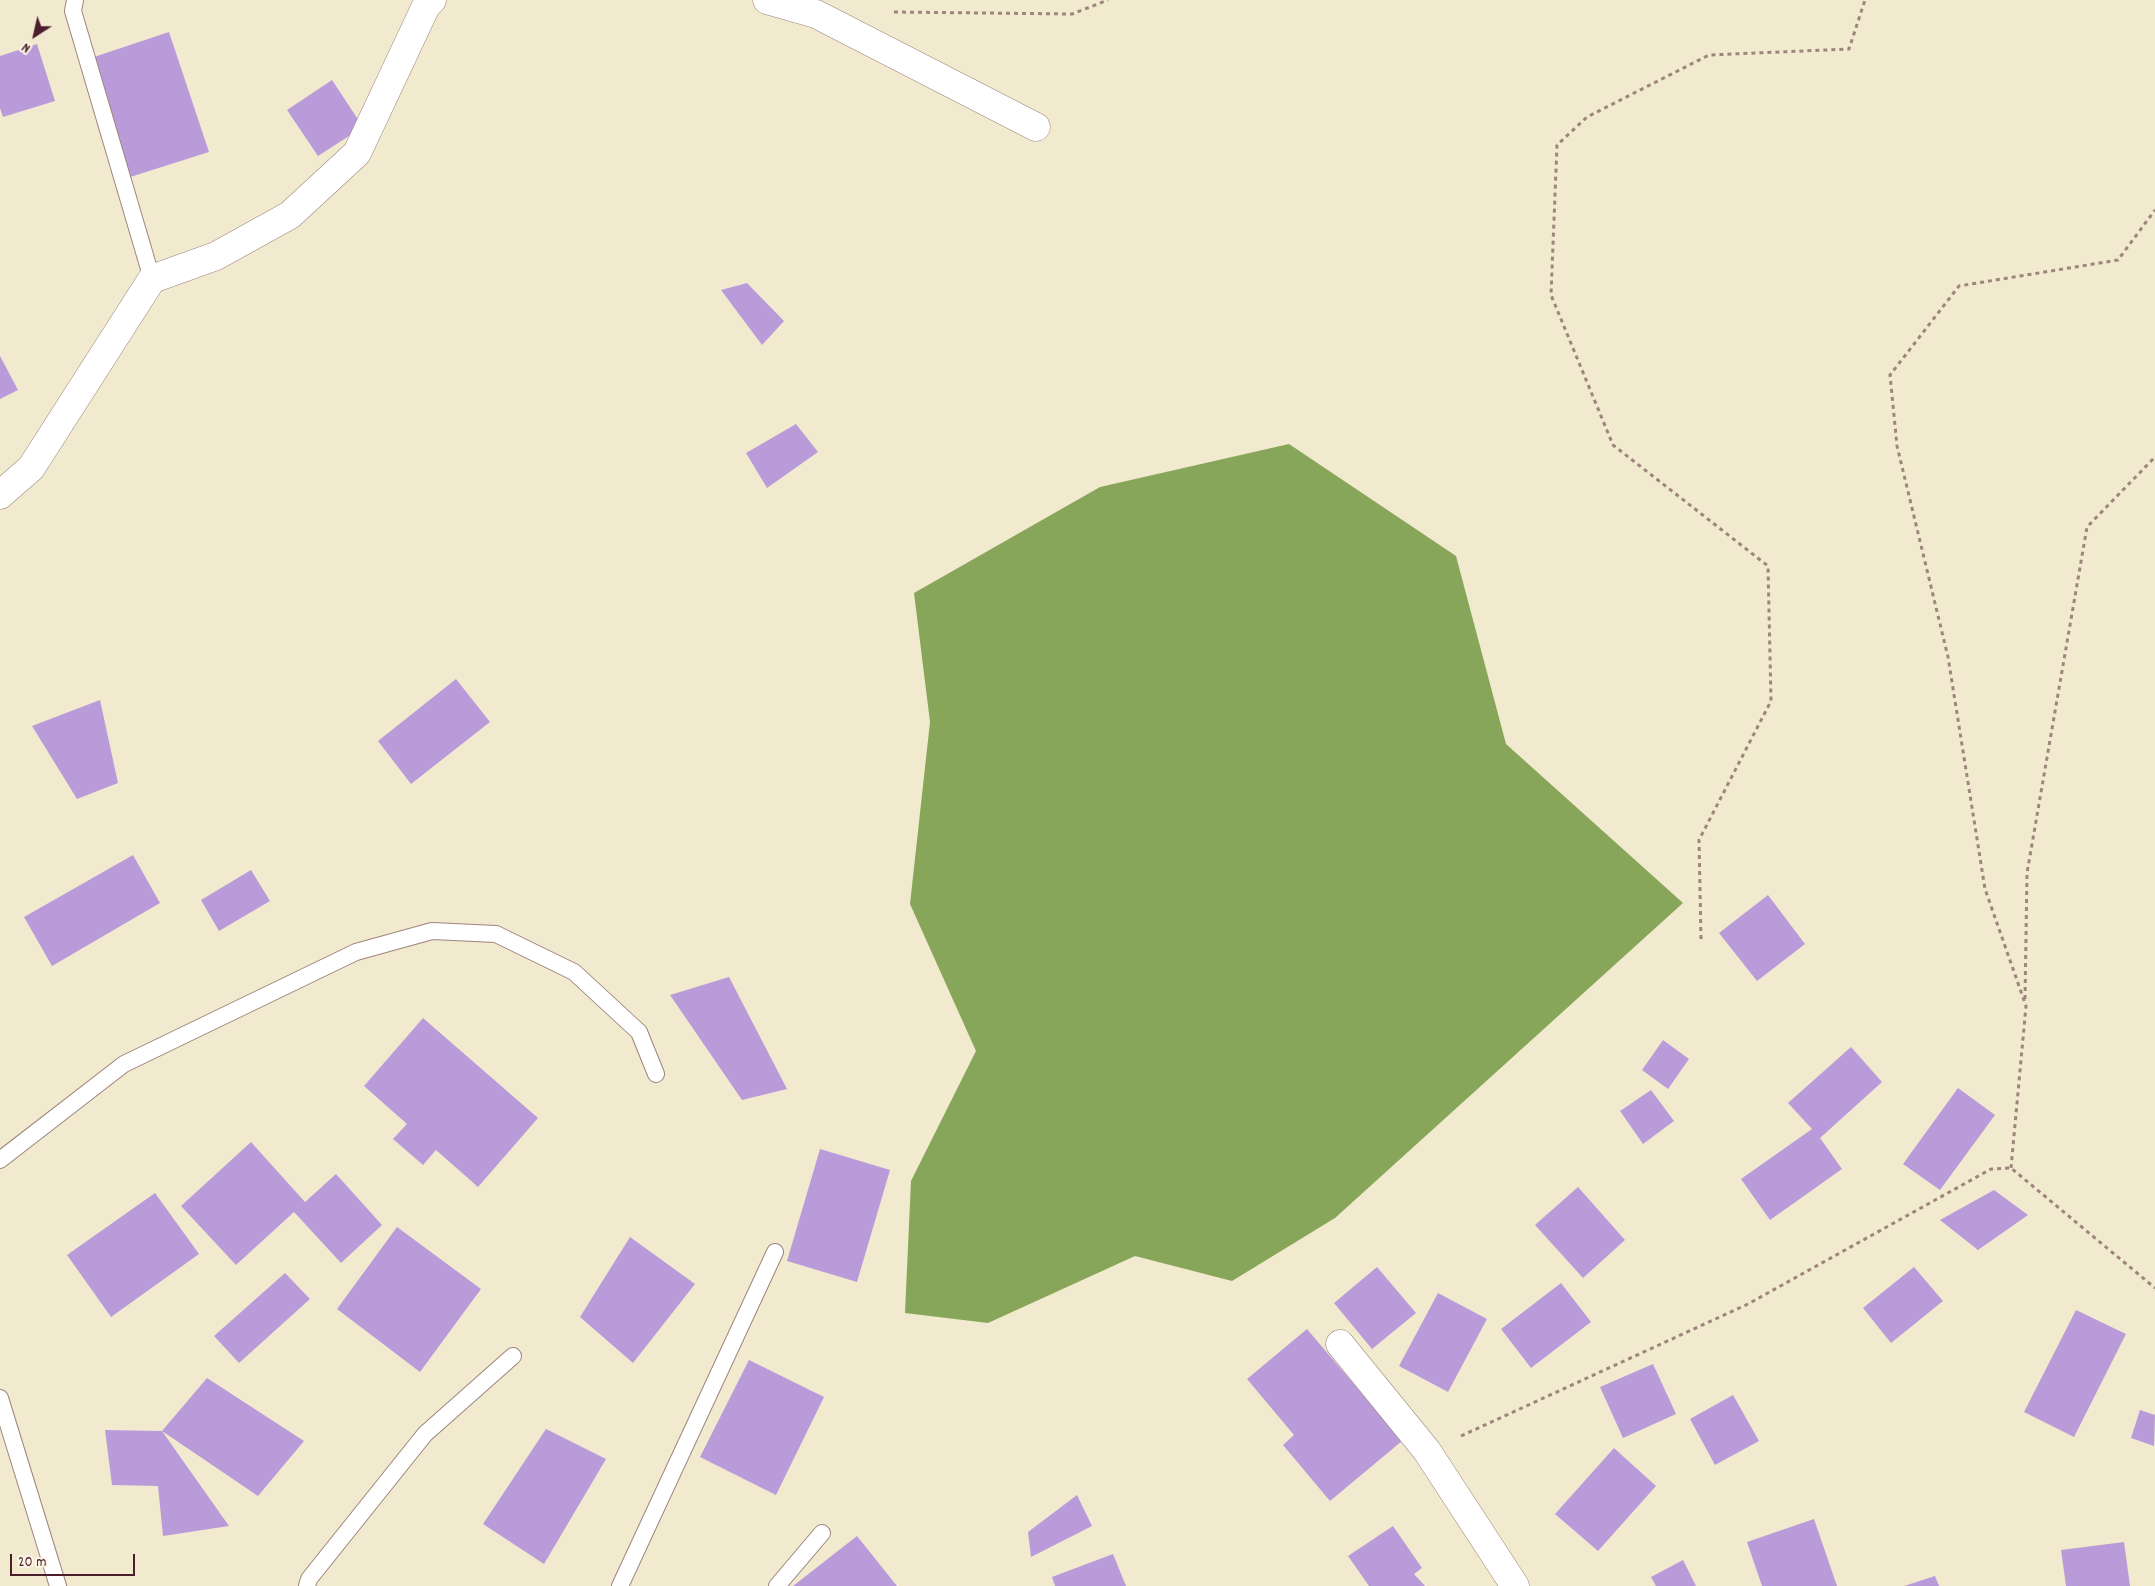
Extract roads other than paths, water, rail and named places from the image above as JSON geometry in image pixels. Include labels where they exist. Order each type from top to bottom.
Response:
[{"type":"street","points":[[0,495],[31,468],[152,279],[216,256],[290,215],[357,153],[426,6],[432,0]]},
{"type":"street","points":[[767,0],[816,14],[1036,127]]},
{"type":"street","points":[[1340,1344],[1427,1451],[1515,1586]]},
{"type":"lane","points":[[75,0],[73,11],[152,279]]},
{"type":"lane","points":[[0,1160],[124,1064],[356,952],[432,931],[496,934],[574,972],[639,1032],[656,1074]]},
{"type":"lane","points":[[620,1586],[775,1252]]},
{"type":"lane","points":[[307,1586],[309,1579],[425,1434],[513,1356]]},
{"type":"lane","points":[[0,1398],[58,1586]]},
{"type":"lane","points":[[777,1586],[822,1533]]}]
